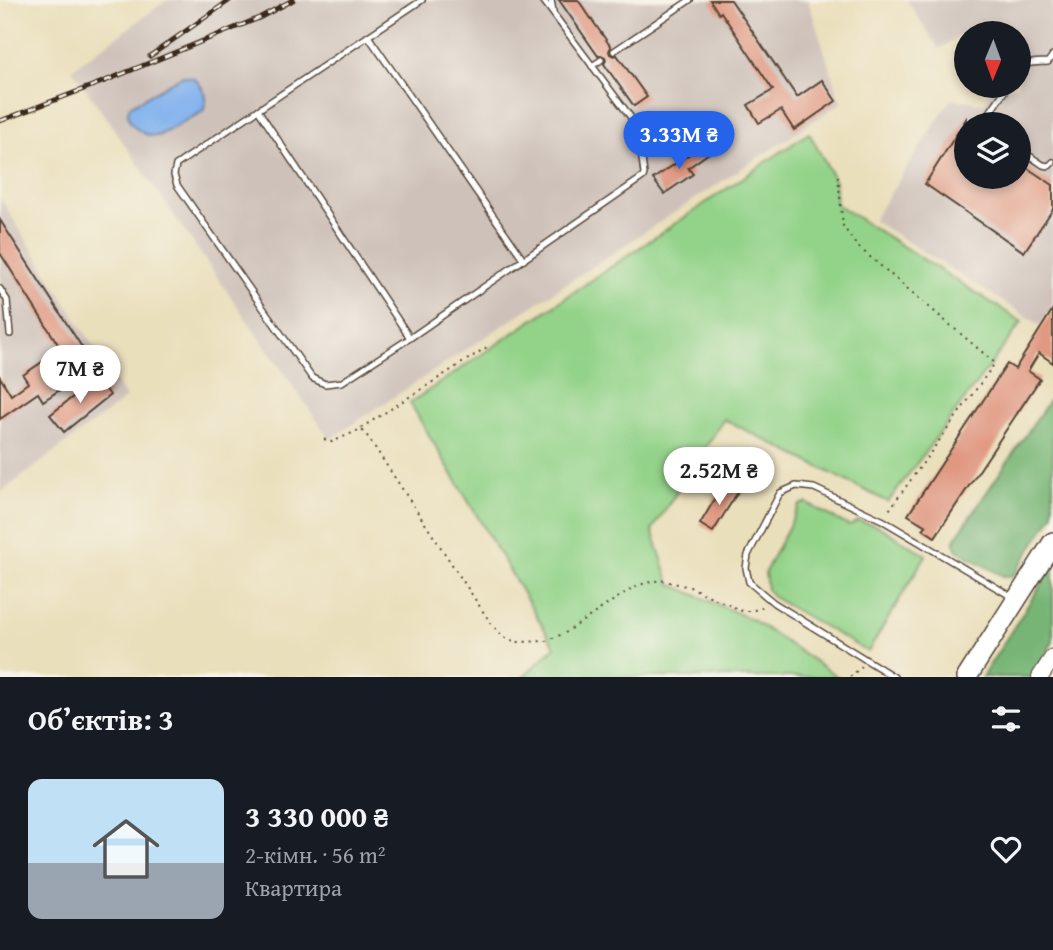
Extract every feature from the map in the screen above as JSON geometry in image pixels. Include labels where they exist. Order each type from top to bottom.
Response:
[{"type":"highway","points":[[967,677],[1053,542]]},
{"type":"street","points":[[1040,677],[1053,657]]},
{"type":"lane","points":[[422,0],[176,165],[174,175],[177,186],[312,377],[325,384],[342,382],[641,180],[644,173],[638,127],[543,0]]},
{"type":"lane","points":[[551,0],[553,14]]},
{"type":"lane","points":[[614,51],[690,0]]},
{"type":"lane","points":[[368,36],[524,260]]},
{"type":"lane","points":[[1031,64],[1048,62],[1053,55]]},
{"type":"lane","points":[[592,66],[601,60]]},
{"type":"lane","points":[[258,110],[410,338]]},
{"type":"lane","points":[[1031,157],[1043,165],[1049,166],[1053,162]]},
{"type":"lane","points":[[0,289],[6,300],[10,334]]},
{"type":"lane","points":[[894,677],[774,603],[749,582],[746,568],[748,555],[780,493],[796,486],[814,488],[882,520],[1017,599]]},
{"type":"path","points":[[838,176],[843,226],[848,236],[995,363],[882,520]]},
{"type":"path","points":[[324,439],[332,442],[360,429],[487,347]]},
{"type":"path","points":[[360,429],[368,437],[490,622],[503,637],[516,642],[546,641],[565,633],[629,590],[660,580],[690,587],[742,611],[752,611],[774,603]]},
{"type":"path","points":[[850,677],[868,661]]},
{"type":"shaded area","points":[[167,0],[808,0],[841,103],[330,439],[72,69]]},
{"type":"shaded area","points":[[907,0],[1053,0],[1053,304],[1040,325],[873,220],[951,99],[984,103],[987,98],[1031,98],[1031,21],[954,21],[954,39],[939,49]]},
{"type":"shaded area","points":[[0,198],[126,398],[0,493]]},
{"type":"green space","points":[[809,133],[835,181],[836,204],[1022,322],[888,502],[724,419],[652,530],[670,584],[751,619],[838,677],[523,677],[555,647],[410,403]]},
{"type":"green space","points":[[1053,395],[1053,515],[1018,569],[1012,576],[1003,576],[957,550],[954,543]]},
{"type":"green space","points":[[806,503],[849,526],[858,521],[878,526],[926,555],[868,652],[773,597],[767,589],[765,572],[800,505]]},
{"type":"green space","points":[[1053,566],[1053,642],[1031,677],[982,677]]},
{"type":"water","points":[[182,76],[194,78],[203,90],[206,103],[202,112],[158,136],[146,134],[131,123],[128,112],[130,106]]},
{"type":"building","points":[[559,0],[578,0],[611,47],[610,54],[617,55],[647,97],[634,106],[604,64],[605,57],[598,56]]},
{"type":"building","points":[[710,0],[731,0],[797,97],[822,80],[836,101],[794,130],[781,110],[759,123],[748,105],[773,90],[721,12],[719,14]]},
{"type":"building","points":[[954,138],[954,189],[1031,189],[1031,171],[1053,185],[1053,209],[1024,252],[925,184]]},
{"type":"building","points":[[703,145],[709,153],[688,168],[693,174],[664,194],[653,179]]},
{"type":"building","points":[[0,220],[87,355],[63,372],[70,383],[43,401],[38,393],[0,419],[0,377],[11,395],[28,383],[23,375],[61,349],[0,253]]},
{"type":"building","points":[[1053,309],[1053,363],[1039,353],[1028,371],[1040,379],[935,537],[923,529],[926,526],[908,515],[1007,364],[1015,369]]},
{"type":"building","points":[[97,378],[110,395],[64,432],[50,415]]},
{"type":"building","points":[[725,482],[739,490],[713,532],[700,524]]},
{"type":"railway","points":[[150,56],[230,0]]},
{"type":"railway","points":[[0,121],[259,18],[293,0]]}]
